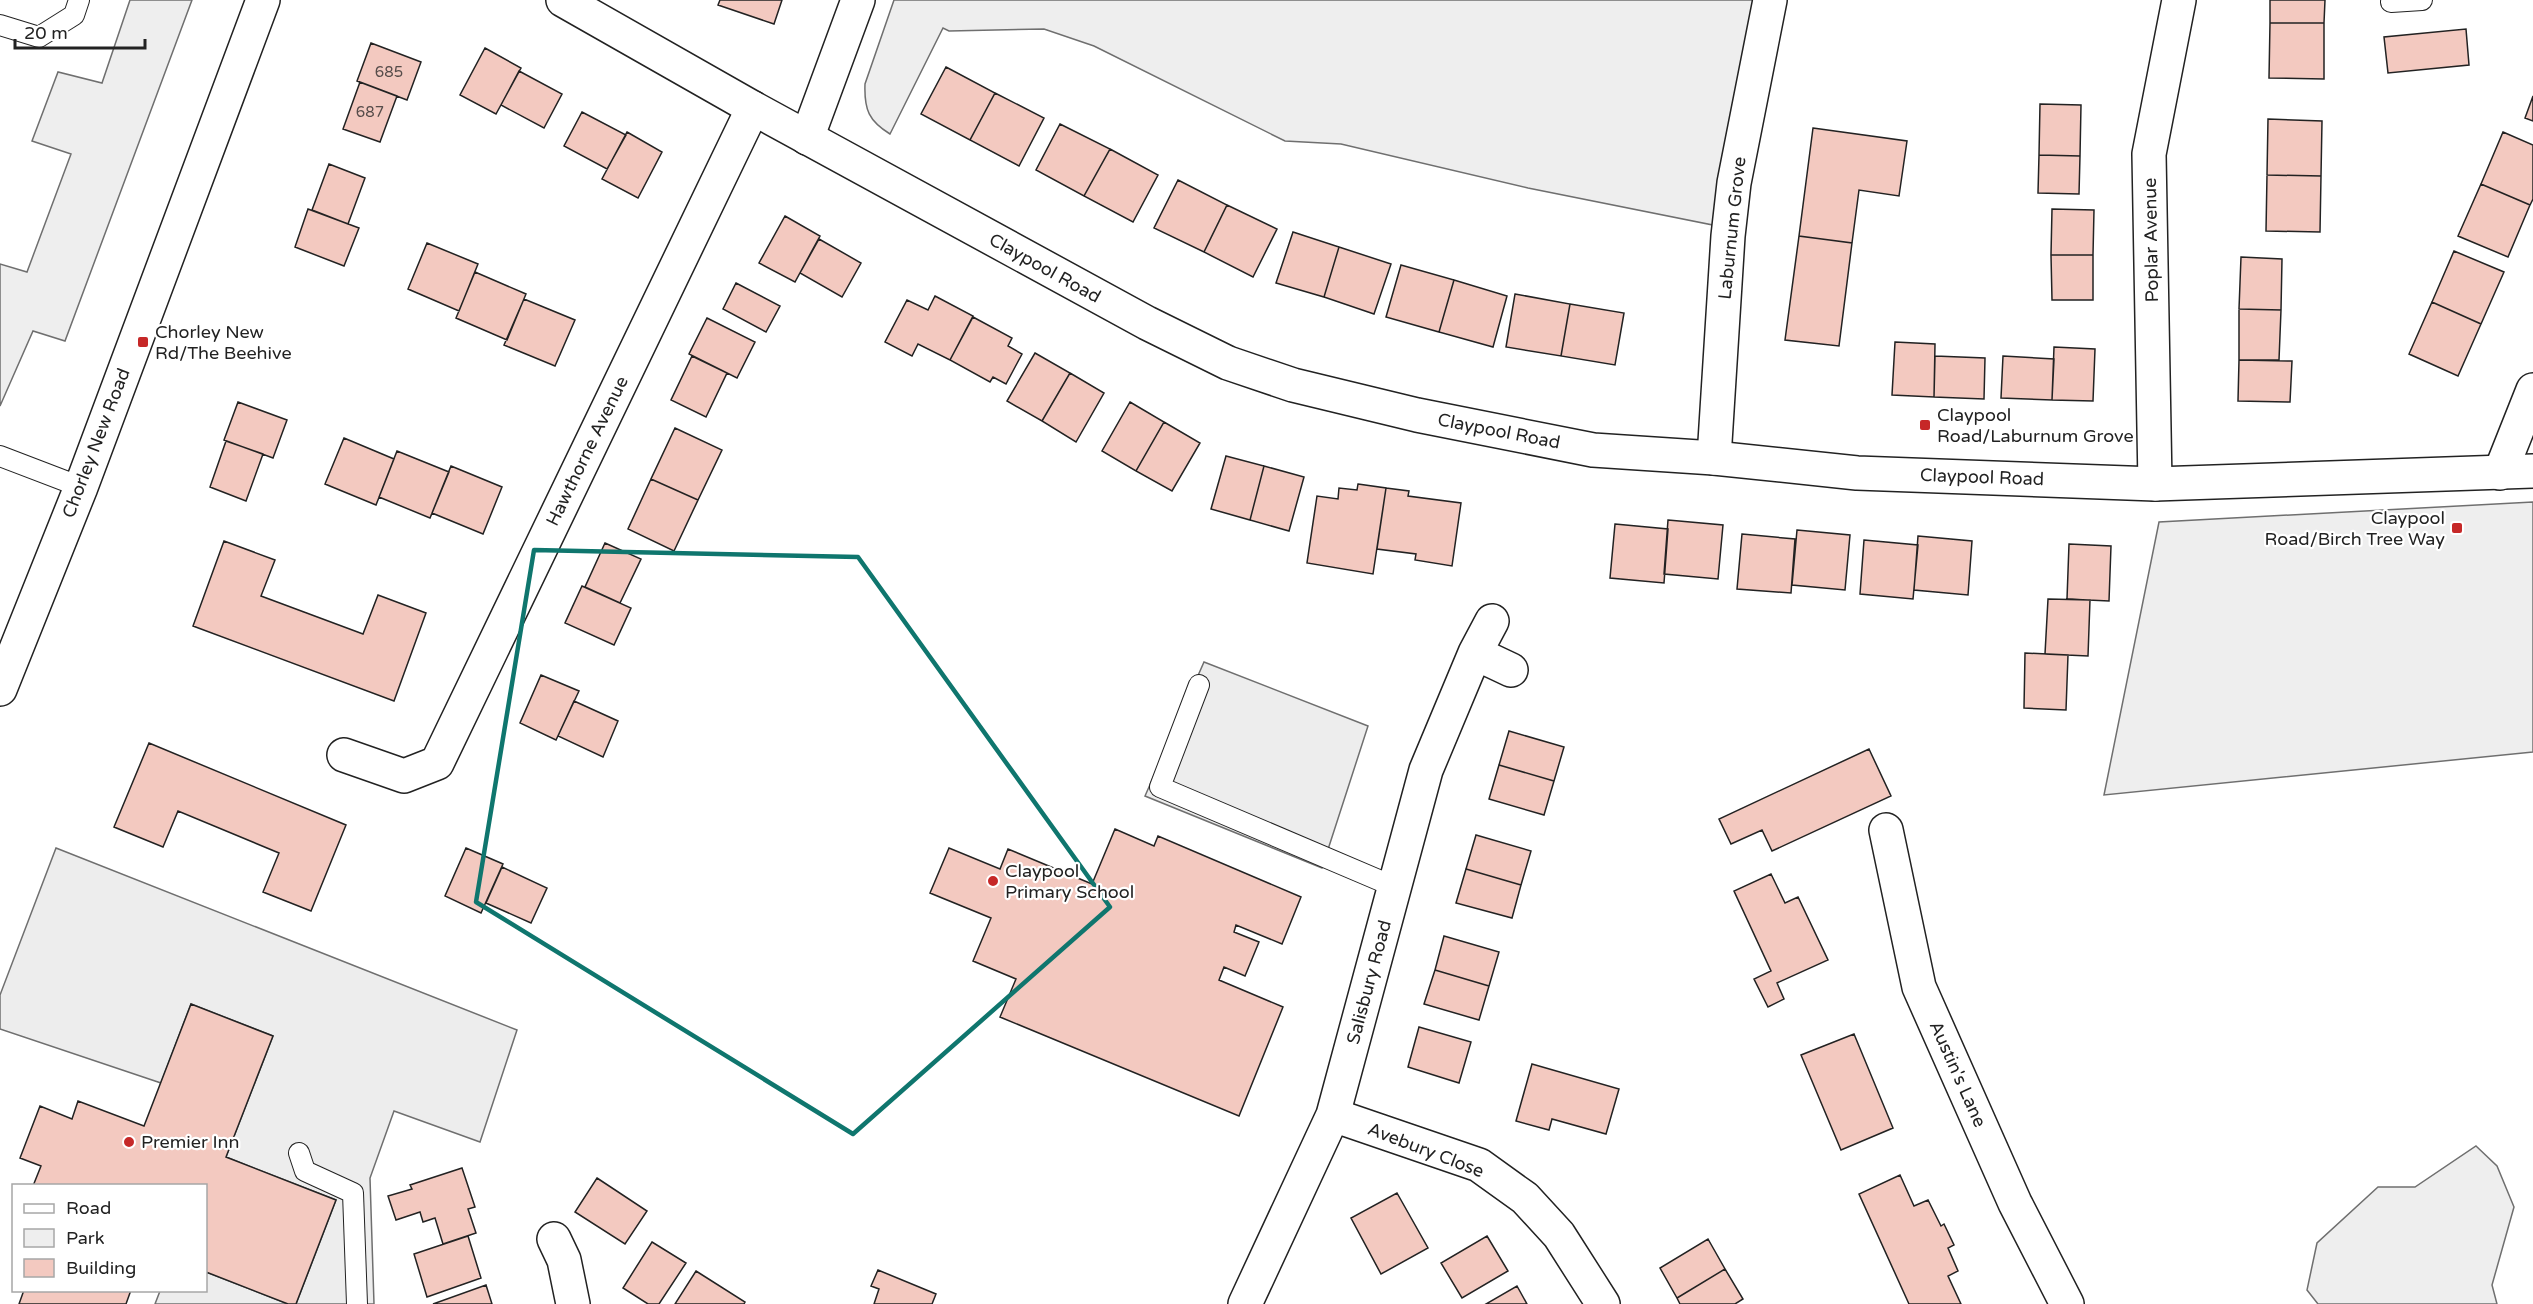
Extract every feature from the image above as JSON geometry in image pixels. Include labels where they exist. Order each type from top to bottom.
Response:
[{"type":"street","name":"Chorley New Road","points":[[1,686],[81,487],[263,0]]},
{"type":"street","name":"Claypool Road","points":[[563,0],[807,138],[1147,323],[1228,363],[1293,385],[1417,415],[1581,448],[1714,458],[1857,473],[2155,484],[2533,471]]},
{"type":"street","points":[[807,138],[858,0]]},
{"type":"street","name":"Laburnum Grove","points":[[1714,458],[1728,236],[1734,183],[1770,0]]},
{"type":"street","name":"Poplar Avenue","points":[[2155,484],[2150,154],[2179,0]]},
{"type":"street","name":"Hawthorne Avenue","points":[[344,755],[404,776],[437,763],[753,108]]},
{"type":"street","points":[[2500,473],[2533,390]]},
{"type":"street","name":"Salisbury Road","points":[[1245,1304],[1334,1115],[1426,770],[1475,653],[1492,621]]},
{"type":"street","points":[[1475,653],[1511,670]]},
{"type":"street","name":"Austin's Lane","points":[[1886,830],[1919,987],[2015,1203],[2067,1304]]},
{"type":"street","name":"Avebury Close","points":[[1334,1115],[1479,1165],[1525,1198],[1559,1235],[1603,1304]]},
{"type":"street","points":[[554,1239],[564,1260],[573,1304]]},
{"type":"lane","points":[[0,25],[39,37],[74,15],[79,0]]},
{"type":"lane","points":[[2391,2],[2422,0]]},
{"type":"lane","points":[[0,456],[81,487]]},
{"type":"lane","points":[[1199,685],[1160,787],[1395,887]]},
{"type":"lane","points":[[299,1153],[305,1171],[353,1193],[357,1304]]},
{"type":"highlighted area","points":[[534,550],[858,557],[1110,907],[853,1134],[476,902]]},
{"type":"green space","points":[[130,0],[192,0],[65,341],[33,331],[0,406],[0,264],[27,272],[71,154],[32,141],[58,72],[102,83]]},
{"type":"green space","points":[[894,0],[1756,0],[1713,225],[1528,188],[1341,144],[1285,141],[1094,46],[1044,29],[949,31],[943,28],[890,134],[869,114],[865,84]]},
{"type":"green space","points":[[2533,502],[2533,752],[2104,795],[2159,522]]},
{"type":"green space","points":[[2476,1146],[2497,1166],[2514,1207],[2492,1285],[2497,1304],[2318,1304],[2307,1290],[2317,1243],[2378,1187],[2415,1187]]},
{"type":"shaded area","points":[[1204,662],[1368,726],[1322,868],[1145,796]]},
{"type":"shaded area","points":[[56,848],[517,1030],[480,1142],[394,1111],[370,1178],[374,1304],[296,1304],[336,1200],[226,1157],[273,1036],[191,1004],[161,1083],[0,1029],[0,995]]},
{"type":"shaded area","points":[[207,1272],[288,1304],[155,1304],[160,1292],[207,1292]]},
{"type":"building","points":[[720,0],[782,0],[774,24],[718,5]]},
{"type":"building","points":[[2270,0],[2325,0],[2324,23],[2270,23]]},
{"type":"building","points":[[2270,23],[2324,23],[2324,79],[2269,78]]},
{"type":"building","points":[[2466,29],[2469,65],[2388,73],[2384,37]]},
{"type":"building","points":[[371,43],[421,62],[407,100],[357,81]]},
{"type":"building","points":[[485,48],[521,68],[496,114],[460,95]]},
{"type":"building","points":[[946,67],[995,93],[970,140],[921,114]]},
{"type":"building","points":[[519,71],[562,94],[544,128],[501,105]]},
{"type":"building","points":[[360,82],[397,96],[380,142],[343,129]]},
{"type":"building","points":[[995,93],[1044,118],[1019,166],[970,140]]},
{"type":"building","points":[[2533,96],[2533,121],[2525,118]]},
{"type":"building","points":[[2040,104],[2081,105],[2080,156],[2039,155]]},
{"type":"building","points":[[582,112],[626,135],[607,169],[564,146]]},
{"type":"building","points":[[2268,119],[2322,121],[2321,176],[2267,175]]},
{"type":"building","points":[[1060,124],[1110,149],[1084,196],[1036,170]]},
{"type":"building","points":[[1813,128],[1907,141],[1899,196],[1859,190],[1852,243],[1799,236]]},
{"type":"building","points":[[627,132],[662,152],[638,198],[602,179]]},
{"type":"building","points":[[2503,132],[2533,145],[2533,199],[2530,205],[2481,184]]},
{"type":"building","points":[[1110,149],[1158,175],[1133,222],[1084,196]]},
{"type":"building","points":[[2039,155],[2080,156],[2079,194],[2038,193]]},
{"type":"building","points":[[329,164],[365,178],[348,224],[312,210]]},
{"type":"building","points":[[2267,175],[2321,176],[2320,232],[2266,231]]},
{"type":"building","points":[[1178,180],[1227,205],[1204,252],[1154,228]]},
{"type":"building","points":[[2481,184],[2530,205],[2508,257],[2458,236]]},
{"type":"building","points":[[1227,205],[1277,229],[1253,277],[1204,252]]},
{"type":"building","points":[[308,209],[359,228],[344,266],[295,247]]},
{"type":"building","points":[[2052,209],[2094,210],[2093,255],[2051,255]]},
{"type":"building","points":[[785,216],[820,236],[795,282],[759,263]]},
{"type":"building","points":[[1293,232],[1339,247],[1324,297],[1276,283]]},
{"type":"building","points":[[1799,236],[1852,243],[1839,346],[1785,340]]},
{"type":"building","points":[[819,239],[861,263],[842,297],[800,273]]},
{"type":"building","points":[[427,243],[478,264],[459,311],[408,289]]},
{"type":"building","points":[[1339,247],[1391,264],[1374,314],[1324,297]]},
{"type":"building","points":[[2454,251],[2504,272],[2481,324],[2432,302]]},
{"type":"building","points":[[2051,255],[2093,255],[2093,300],[2052,300]]},
{"type":"building","points":[[2241,257],[2282,259],[2281,310],[2239,309]]},
{"type":"building","points":[[1401,265],[1454,280],[1439,332],[1386,317]]},
{"type":"building","points":[[475,272],[526,294],[507,340],[456,318]]},
{"type":"building","points":[[1454,280],[1507,296],[1493,347],[1439,332]]},
{"type":"building","points":[[736,283],[780,306],[766,332],[723,309]]},
{"type":"building","points":[[1515,294],[1570,304],[1561,356],[1506,347]]},
{"type":"building","points":[[935,296],[973,316],[950,360],[918,344],[912,356],[885,342],[907,300],[928,310]]},
{"type":"building","points":[[524,299],[575,320],[555,366],[504,345]]},
{"type":"building","points":[[2432,302],[2481,324],[2458,376],[2409,354]]},
{"type":"building","points":[[1570,304],[1624,313],[1615,365],[1561,356]]},
{"type":"building","points":[[2239,309],[2281,310],[2279,360],[2239,360]]},
{"type":"building","points":[[973,317],[1012,338],[1008,346],[1022,354],[1006,384],[993,377],[990,382],[950,360]]},
{"type":"building","points":[[707,318],[755,342],[737,378],[689,354]]},
{"type":"building","points":[[1895,342],[1935,344],[1934,397],[1892,395]]},
{"type":"building","points":[[2054,347],[2095,349],[2093,401],[2052,400]]},
{"type":"building","points":[[1035,353],[1070,373],[1042,421],[1007,401]]},
{"type":"building","points":[[692,356],[727,373],[706,417],[671,400]]},
{"type":"building","points":[[1935,356],[1985,358],[1984,399],[1934,397]]},
{"type":"building","points":[[2003,356],[2054,359],[2052,400],[2001,398]]},
{"type":"building","points":[[2239,360],[2292,361],[2290,402],[2238,401]]},
{"type":"building","points":[[1070,373],[1104,393],[1076,442],[1042,421]]},
{"type":"building","points":[[238,402],[287,420],[273,458],[224,440]]},
{"type":"building","points":[[1130,402],[1164,422],[1136,471],[1102,451]]},
{"type":"building","points":[[1164,422],[1200,443],[1172,491],[1136,471]]},
{"type":"building","points":[[675,428],[722,450],[698,500],[651,479]]},
{"type":"building","points":[[344,438],[394,459],[376,505],[325,484]]},
{"type":"building","points":[[226,441],[263,454],[246,501],[210,487]]},
{"type":"building","points":[[397,451],[449,472],[430,518],[379,497]]},
{"type":"building","points":[[1226,456],[1264,466],[1250,520],[1211,509]]},
{"type":"building","points":[[451,466],[502,487],[483,534],[432,513]]},
{"type":"building","points":[[1264,466],[1304,477],[1289,531],[1250,520]]},
{"type":"building","points":[[651,479],[698,500],[674,551],[628,529]]},
{"type":"building","points":[[1358,484],[1386,488],[1373,574],[1307,563],[1317,496],[1338,499],[1339,488],[1357,490]]},
{"type":"building","points":[[1386,488],[1409,491],[1408,496],[1461,503],[1452,566],[1415,560],[1416,554],[1377,549]]},
{"type":"building","points":[[1668,520],[1723,525],[1718,579],[1664,574]]},
{"type":"building","points":[[1615,524],[1668,529],[1664,583],[1610,578]]},
{"type":"building","points":[[1797,530],[1850,535],[1845,590],[1792,585]]},
{"type":"building","points":[[1742,534],[1795,539],[1791,593],[1737,589]]},
{"type":"building","points":[[1918,536],[1972,541],[1968,595],[1914,590]]},
{"type":"building","points":[[1864,540],[1918,545],[1913,599],[1860,594]]},
{"type":"building","points":[[224,541],[275,560],[261,596],[363,634],[378,595],[426,613],[394,701],[193,626]]},
{"type":"building","points":[[605,543],[641,559],[620,603],[585,587]]},
{"type":"building","points":[[2069,544],[2111,546],[2109,601],[2067,599]]},
{"type":"building","points":[[582,586],[631,608],[614,645],[565,623]]},
{"type":"building","points":[[2048,599],[2090,600],[2088,656],[2045,654]]},
{"type":"building","points":[[2025,653],[2068,655],[2066,710],[2024,708]]},
{"type":"building","points":[[541,675],[579,691],[556,740],[520,723]]},
{"type":"building","points":[[574,701],[618,721],[603,757],[558,736]]},
{"type":"building","points":[[1509,731],[1564,747],[1554,781],[1499,765]]},
{"type":"building","points":[[149,743],[346,825],[311,911],[263,892],[279,853],[178,811],[163,847],[114,827]]},
{"type":"building","points":[[1869,749],[1891,796],[1772,851],[1762,830],[1731,844],[1719,819]]},
{"type":"building","points":[[1499,765],[1554,781],[1544,815],[1489,799]]},
{"type":"building","points":[[1115,829],[1154,846],[1158,836],[1301,897],[1282,944],[1236,925],[1234,932],[1259,942],[1245,976],[1224,967],[1219,980],[1283,1007],[1239,1116],[1000,1017],[1016,979],[973,961],[991,918],[930,893],[949,848],[1000,869],[1008,849],[1092,884]]},
{"type":"building","points":[[1476,835],[1531,851],[1521,885],[1466,869]]},
{"type":"building","points":[[466,848],[503,864],[481,913],[445,896]]},
{"type":"building","points":[[502,867],[547,888],[531,923],[486,903]]},
{"type":"building","points":[[1466,869],[1521,885],[1512,918],[1456,903]]},
{"type":"building","points":[[1771,874],[1785,903],[1798,897],[1828,960],[1777,983],[1784,999],[1768,1007],[1754,979],[1771,971],[1734,891]]},
{"type":"building","points":[[1444,936],[1499,952],[1489,986],[1435,970]]},
{"type":"building","points":[[1435,970],[1489,986],[1479,1020],[1424,1004]]},
{"type":"building","name":"Premier Inn","points":[[191,1004],[273,1036],[226,1157],[336,1200],[296,1304],[288,1304],[207,1272],[207,1184],[34,1184],[41,1166],[20,1158],[40,1106],[72,1119],[78,1101],[144,1126]]},
{"type":"building","points":[[1419,1027],[1471,1042],[1459,1083],[1408,1067]]},
{"type":"building","points":[[1854,1034],[1893,1128],[1841,1150],[1801,1055]]},
{"type":"building","points":[[1532,1064],[1619,1089],[1606,1134],[1552,1119],[1549,1130],[1516,1121]]},
{"type":"building","points":[[462,1168],[475,1207],[468,1209],[476,1233],[443,1244],[435,1218],[423,1222],[420,1212],[396,1220],[388,1196],[412,1189],[410,1185]]},
{"type":"building","points":[[1900,1175],[1914,1206],[1928,1200],[1941,1226],[1944,1224],[1954,1245],[1948,1248],[1958,1271],[1948,1276],[1961,1304],[1909,1304],[1859,1194]]},
{"type":"building","points":[[597,1178],[647,1211],[625,1244],[575,1212]]},
{"type":"building","points":[[1397,1193],[1428,1248],[1381,1274],[1351,1218]]},
{"type":"building","points":[[468,1236],[481,1278],[427,1297],[414,1254]]},
{"type":"building","points":[[1487,1236],[1508,1271],[1462,1298],[1441,1263]]},
{"type":"building","points":[[1708,1239],[1725,1269],[1677,1298],[1660,1268]]},
{"type":"building","points":[[652,1242],[686,1263],[659,1304],[648,1304],[623,1288]]},
{"type":"building","points":[[1725,1269],[1743,1299],[1735,1304],[1680,1304],[1677,1298]]},
{"type":"building","points":[[878,1270],[936,1294],[932,1304],[874,1304],[879,1289],[871,1286]]},
{"type":"building","points":[[696,1271],[745,1302],[744,1304],[675,1304]]},
{"type":"building","points":[[486,1285],[492,1304],[433,1304]]},
{"type":"building","points":[[1517,1286],[1527,1304],[1486,1304]]},
{"type":"building","points":[[23,1292],[130,1292],[126,1304],[19,1304]]},
{"type":"place","name":"Chorley New Rd/The Beehive","points":[[143,342]]},
{"type":"place","name":"Claypool Road/Laburnum Grove","points":[[1925,425]]},
{"type":"place","name":"Claypool Road/Birch Tree Way","points":[[2457,528]]},
{"type":"place","name":"Claypool Primary School","points":[[993,881]]},
{"type":"place","name":"Premier Inn","points":[[129,1142]]}]
